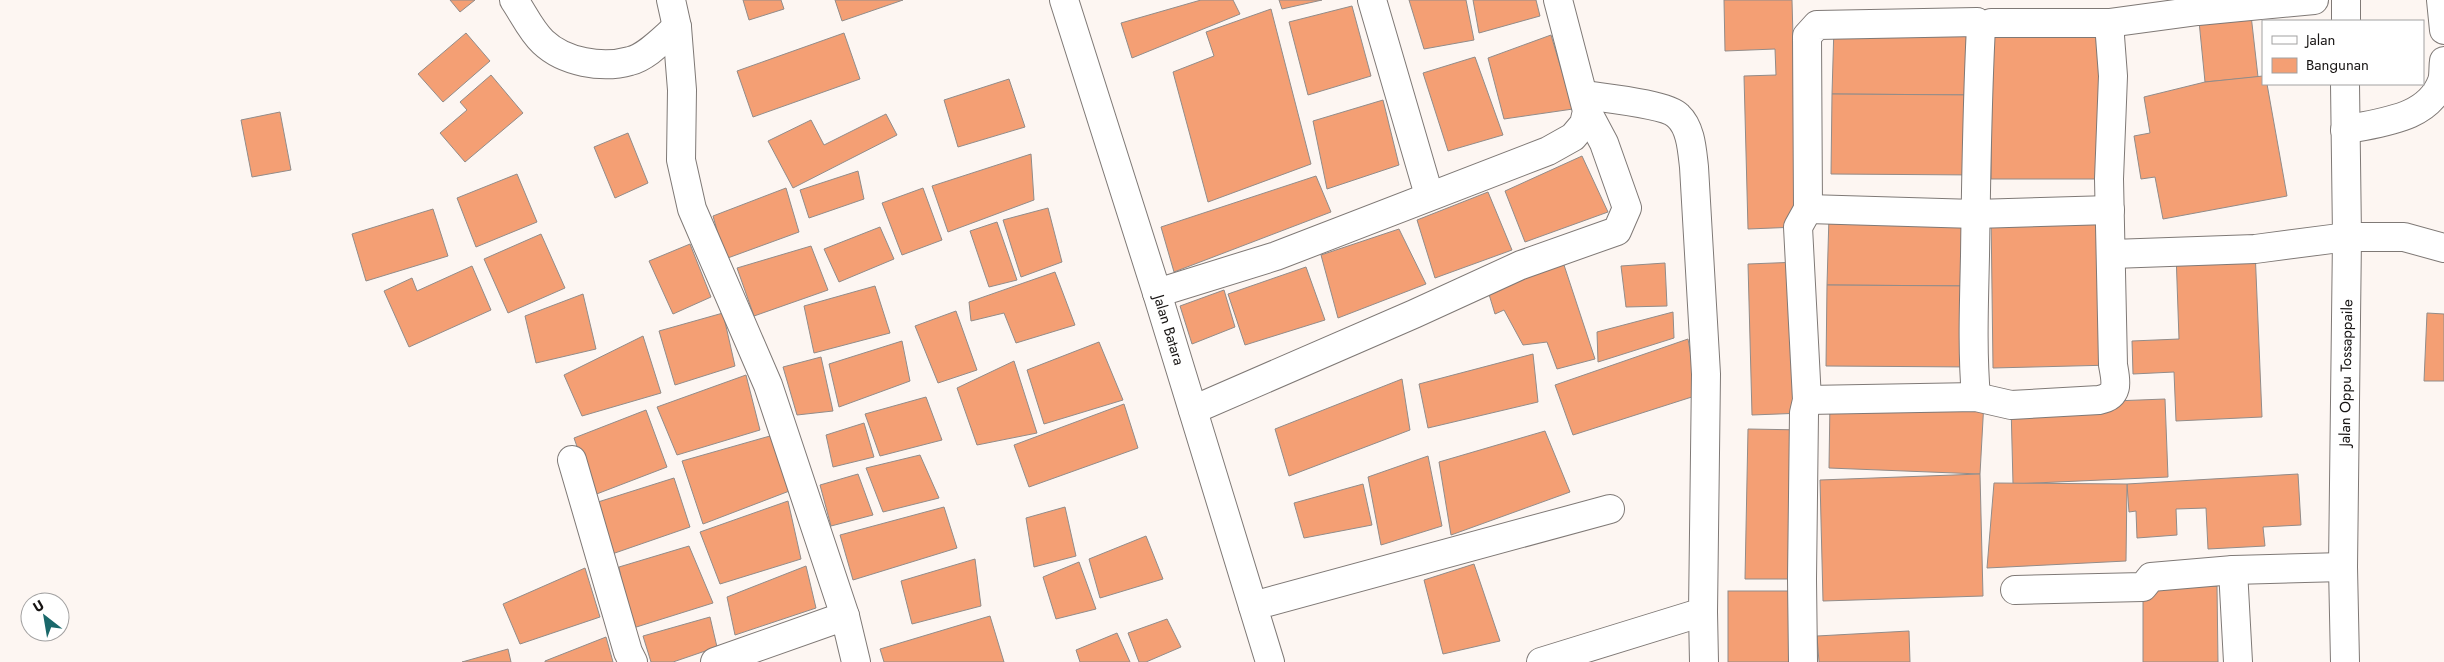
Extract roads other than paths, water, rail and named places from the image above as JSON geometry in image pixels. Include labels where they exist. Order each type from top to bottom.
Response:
[{"type":"street","points":[[514,0],[542,41],[556,52],[606,65],[632,61],[657,44],[677,27]]},
{"type":"street","points":[[670,0],[677,27],[682,90],[681,160],[692,208],[768,385],[845,616],[856,662]]},
{"type":"street","name":"Jalan Batara","points":[[1064,0],[1158,293],[1270,662]]},
{"type":"street","points":[[1372,0],[1429,195]]},
{"type":"street","points":[[1193,410],[1414,314],[1521,265],[1617,231],[1627,208],[1604,143],[1586,103],[1558,0]]},
{"type":"street","points":[[1981,27],[1991,23],[2109,23],[2198,11],[2314,0]]},
{"type":"street","points":[[2346,0],[2346,20]]},
{"type":"street","points":[[2441,0],[2444,30]]},
{"type":"street","points":[[1803,662],[1804,413],[1807,400],[1798,227],[1808,209],[1807,36],[1817,25],[1977,22],[1981,27],[1977,95],[1975,214],[1974,367],[1976,397]]},
{"type":"street","points":[[1807,400],[1976,397],[2011,405],[2100,400],[2107,399],[2114,393],[2116,383],[2113,365],[2110,210],[2113,76],[2109,23]]},
{"type":"street","points":[[2345,130],[2407,116],[2432,99],[2442,81],[2444,61]]},
{"type":"street","name":"Jalan Oppu Tossappaile","points":[[2345,85],[2347,237],[2343,567],[2345,662]]},
{"type":"street","points":[[1158,293],[1276,256],[1429,195],[1499,172],[1548,151],[1573,137],[1584,124],[1586,103]]},
{"type":"street","points":[[1586,103],[1660,107],[1678,115],[1690,137],[1694,166],[1706,374],[1704,662]]},
{"type":"street","points":[[1808,209],[1975,214],[2110,210]]},
{"type":"street","points":[[2112,254],[2255,249],[2347,237],[2404,237],[2444,248]]},
{"type":"street","points":[[572,460],[628,652],[633,662]]},
{"type":"street","points":[[1253,606],[1610,509]]},
{"type":"street","points":[[2015,590],[2143,587],[2151,577],[2233,570],[2343,567]]},
{"type":"street","points":[[2233,570],[2238,662]]},
{"type":"street","points":[[1541,662],[1703,612]]},
{"type":"street","points":[[715,662],[845,616]]}]
